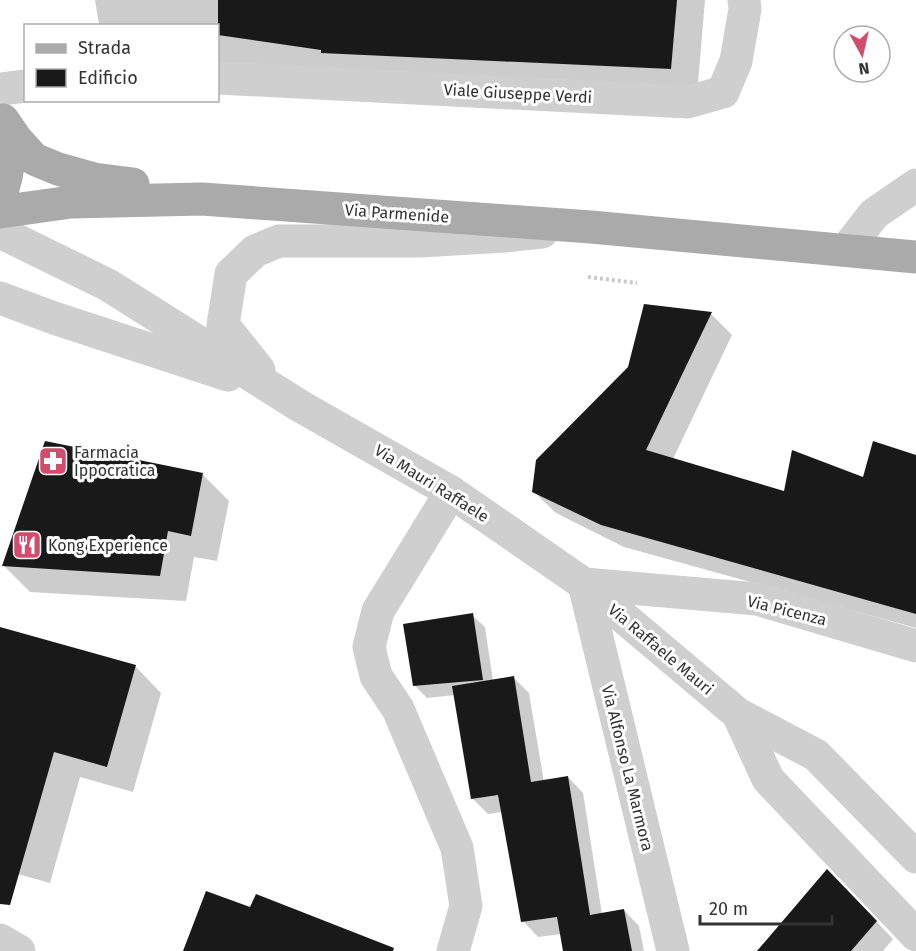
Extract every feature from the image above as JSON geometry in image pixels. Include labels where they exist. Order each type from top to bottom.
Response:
[{"type":"main road","points":[[0,196],[9,163],[8,141],[1,108]]},
{"type":"main road","name":"Via Parmenide","points":[[1,108],[16,139],[34,159],[58,170],[202,199]]},
{"type":"main road","name":"Via Parmenide","points":[[0,212],[71,202],[202,199],[591,227],[916,257]]},
{"type":"street","name":"Viale Giuseppe Verdi","points":[[219,78],[688,102],[723,92],[736,61],[745,9],[744,0]]},
{"type":"street","points":[[1,108],[24,88]]},
{"type":"street","points":[[846,250],[874,214],[916,185]]},
{"type":"street","name":"Via Parmenide","points":[[255,251],[279,241],[421,241],[505,236],[591,227]]},
{"type":"street","name":"Via Mauri Raffaele","points":[[0,232],[108,285],[276,391],[451,492],[584,584]]},
{"type":"street","name":"Via Mauri Raffaele","points":[[255,251],[231,274],[223,325],[276,391]]},
{"type":"street","name":"Via Mauri Raffaele","points":[[0,298],[276,391]]},
{"type":"street","points":[[451,492],[378,611],[369,647],[376,676],[398,709],[457,848],[466,906],[461,946]]},
{"type":"street","name":"Via Picenza","points":[[584,584],[756,599],[916,646]]},
{"type":"street","name":"Via Raffaele Mauri","points":[[584,584],[738,714],[816,755],[916,857]]},
{"type":"street","name":"Via Alfonso La Marmora","points":[[584,584],[673,951]]},
{"type":"street","name":"Via Raffaele Mauri","points":[[738,714],[768,779],[916,935]]},
{"type":"street","points":[[0,939],[19,951]]},
{"type":"path","points":[[588,277],[637,284]]},
{"type":"building","points":[[218,0],[677,0],[671,69],[321,53],[321,50],[219,35]]},
{"type":"building","points":[[644,304],[712,312],[646,450],[784,491],[792,450],[863,477],[873,441],[916,455],[916,614],[601,525],[532,492],[536,460],[628,367]]},
{"type":"building","points":[[45,441],[203,473],[191,536],[168,531],[160,576],[2,566]]},
{"type":"building","points":[[473,613],[483,680],[413,686],[403,624]]},
{"type":"building","points":[[0,627],[136,665],[107,767],[54,752],[10,905],[0,904]]},
{"type":"building","points":[[514,676],[531,782],[568,776],[590,915],[624,909],[632,951],[563,951],[557,917],[521,922],[498,795],[471,799],[452,686]]},
{"type":"building","points":[[827,869],[877,921],[851,951],[757,951]]},
{"type":"building","points":[[206,891],[250,907],[256,894],[394,948],[393,951],[183,951]]},
{"type":"place","name":"Farmacia Ippocratica","points":[[53,461]]},
{"type":"place","name":"Kong Experience","points":[[27,545]]}]
